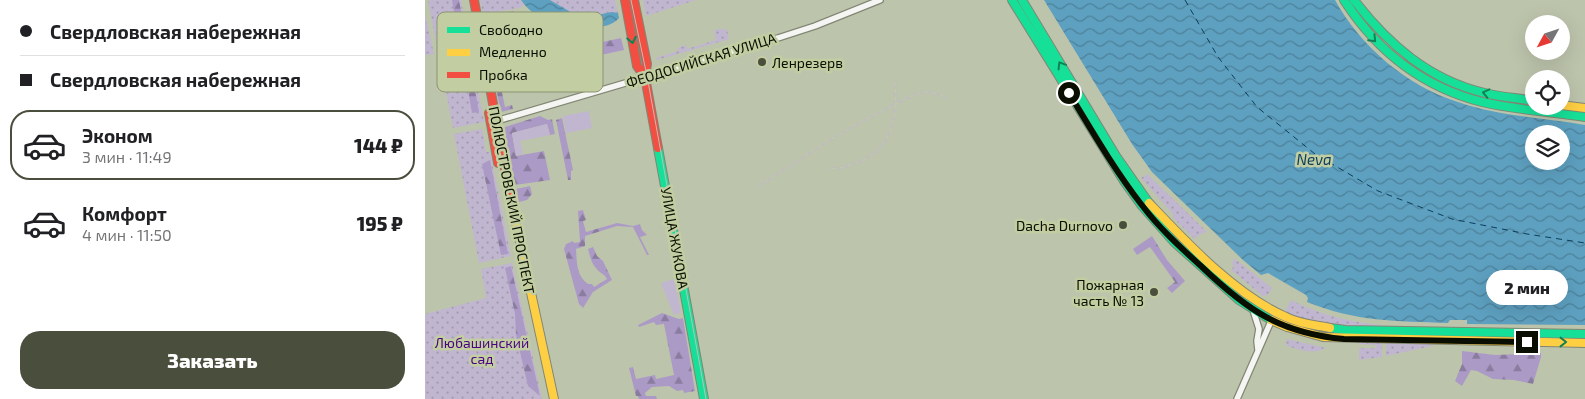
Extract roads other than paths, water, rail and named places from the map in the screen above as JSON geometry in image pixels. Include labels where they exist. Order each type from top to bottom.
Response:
[{"type":"main road","name":"УЛИЦА ЖУКОВА","points":[[625,0],[637,66],[645,77]]},
{"type":"main road","name":"УЛИЦА ЖУКОВА","points":[[634,0],[647,64],[645,77],[704,399]]},
{"type":"main road","points":[[1012,0],[1110,160],[1142,206],[1182,248],[1239,300],[1253,310],[1287,327],[1323,337],[1344,339],[1585,343]]},
{"type":"main road","points":[[1022,0],[1116,156],[1148,202],[1166,222],[1225,277],[1259,304],[1306,324],[1324,328],[1585,334]]},
{"type":"main road","points":[[1344,0],[1358,22],[1384,49],[1419,76],[1439,86],[1481,101],[1585,117]]},
{"type":"main road","points":[[1354,0],[1390,42],[1423,68],[1442,78],[1484,93],[1525,100]]},
{"type":"main road","name":"ПОЛЮСТРОВСКИЙ ПРОСПЕКТ","points":[[487,92],[554,399]]},
{"type":"main road","name":"ПОЛЮСТРОВСКИЙ ПРОСПЕКТ","points":[[488,92],[503,189],[549,399]]},
{"type":"main road","points":[[1570,106],[1585,108]]},
{"type":"street","name":"ФЕОДОСИЙСКАЯ УЛИЦА","points":[[603,89],[815,26],[880,0]]},
{"type":"street","name":"ФЕОДОСИЙСКАЯ УЛИЦА","points":[[493,122],[594,92]]},
{"type":"street","points":[[1253,310],[1259,329],[1257,341],[1259,350]]},
{"type":"street","points":[[1237,399],[1272,321],[1272,311]]},
{"type":"water","points":[[521,0],[550,0],[571,12],[532,12]]},
{"type":"water","name":"Neva","points":[[1044,0],[1335,0],[1358,34],[1387,63],[1421,86],[1439,95],[1489,111],[1585,125],[1585,325],[1467,324],[1467,320],[1450,320],[1448,323],[1393,321],[1360,317],[1325,309],[1307,302],[1308,298],[1306,295],[1268,273],[1261,275],[1152,172],[1132,144]]},
{"type":"water","points":[[618,13],[619,18],[603,27],[603,14]]},
{"type":"tram line","points":[[631,0],[647,76],[706,399]]},
{"type":"railway","points":[[832,169],[850,165],[864,159],[876,152],[884,142],[891,130],[894,116],[896,100],[895,82]]},
{"type":"railway","points":[[758,187],[804,156],[868,118],[910,97],[926,92],[936,93],[945,97]]},
{"type":"place","name":"Ленрезерв","points":[[762,62]]},
{"type":"place","name":"Dacha Durnovo","points":[[1123,225]]},
{"type":"place","name":"Пожарная часть № 13","points":[[1154,292]]},
{"type":"park label","name":"Любашинский сад","points":[[482,350]]}]
